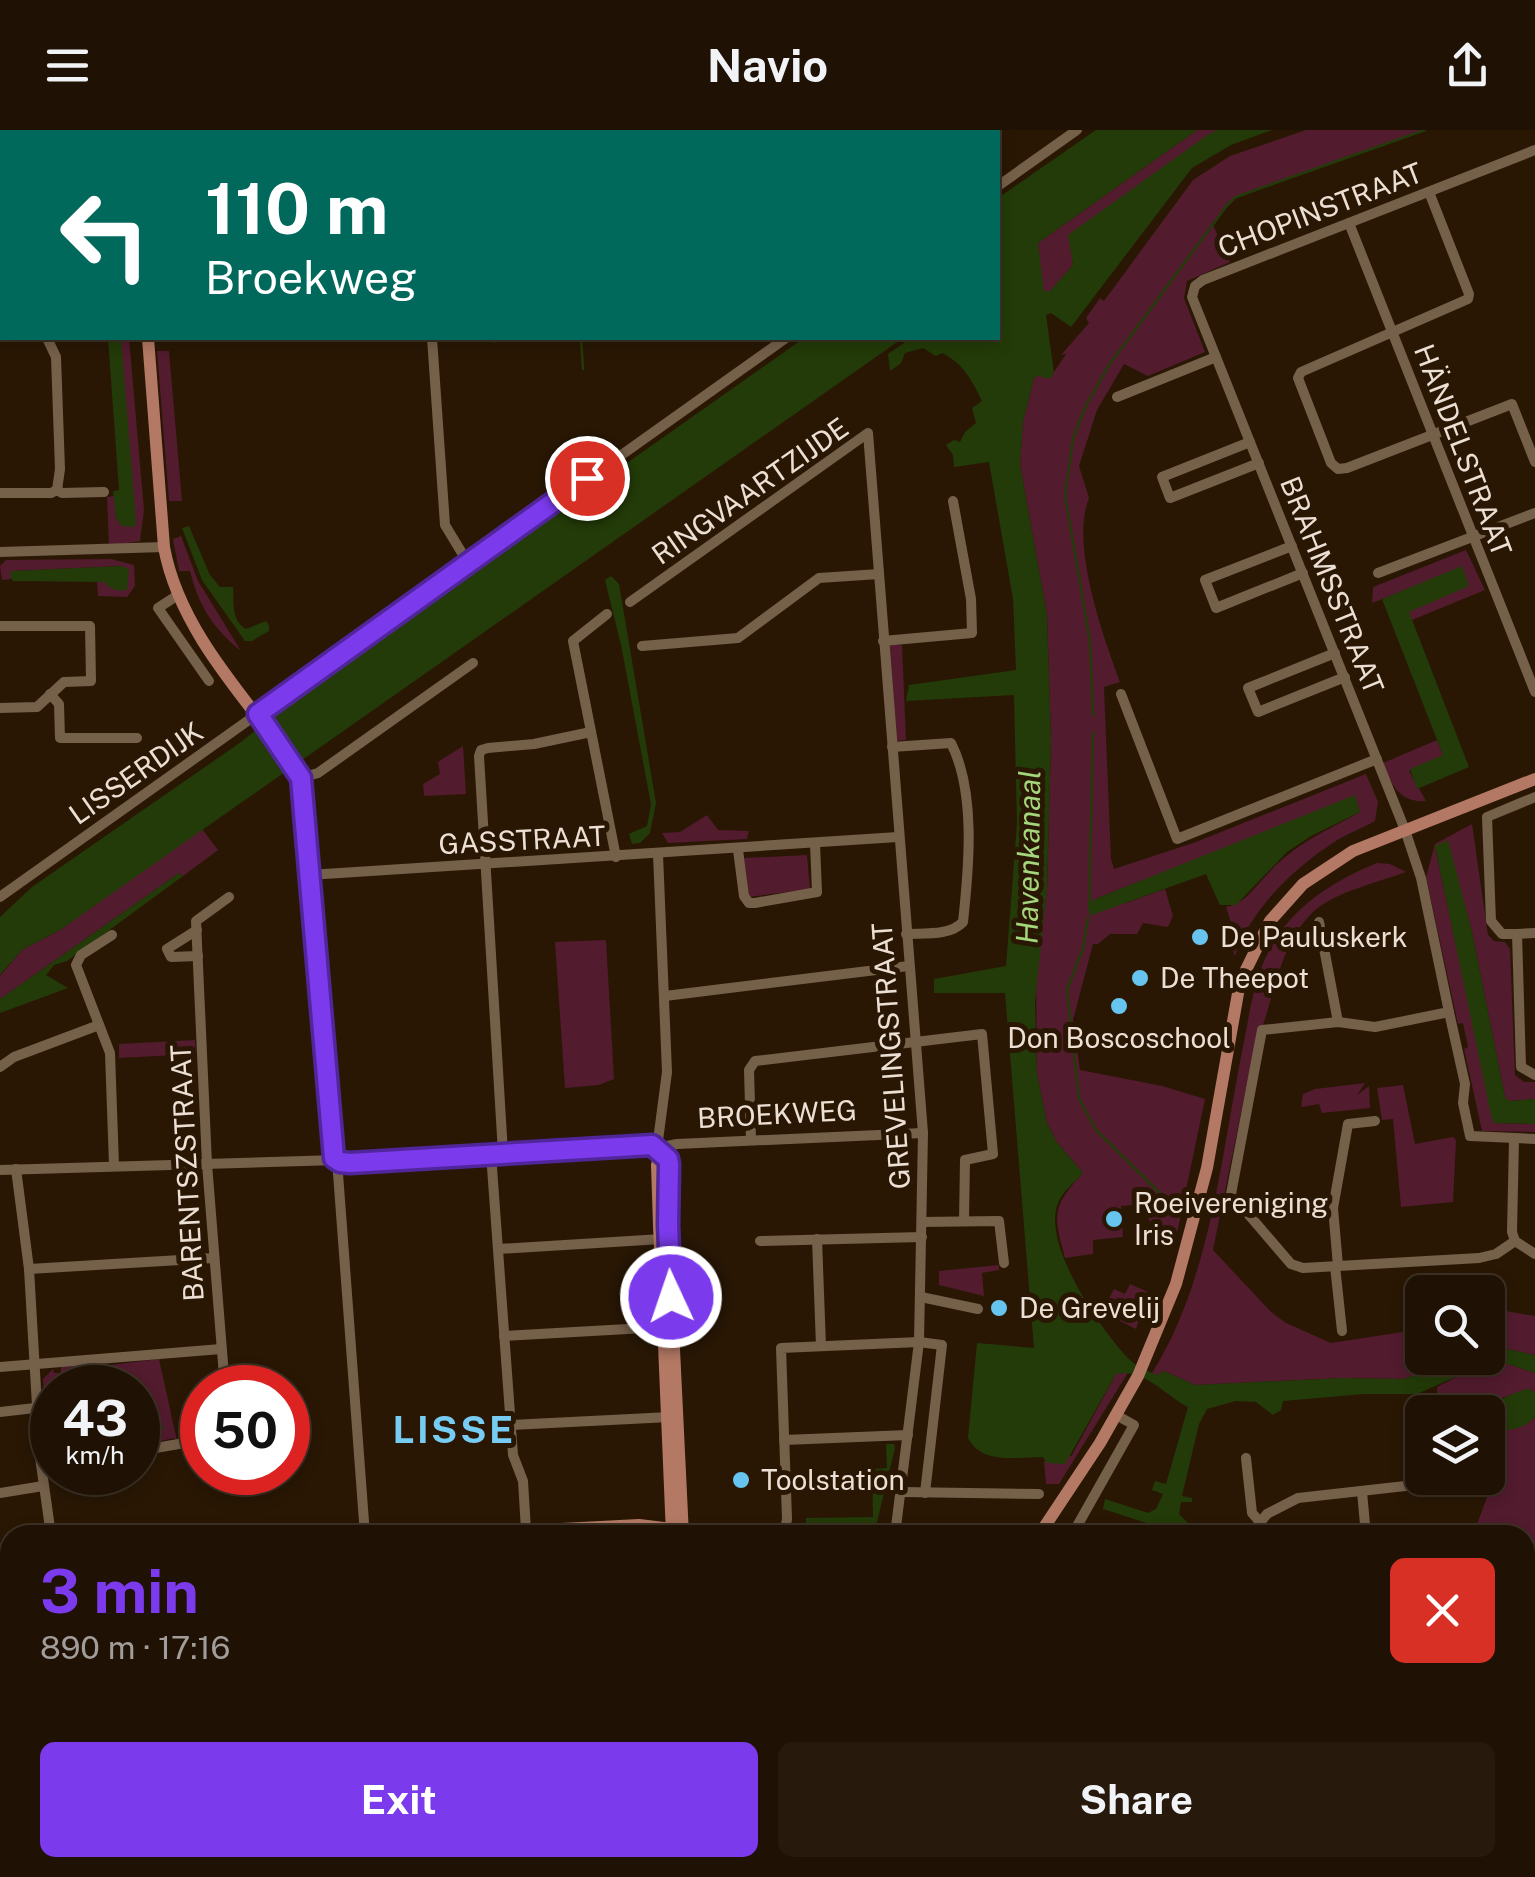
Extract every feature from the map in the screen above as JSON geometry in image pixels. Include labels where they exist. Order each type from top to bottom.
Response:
[{"type":"main road","points":[[148,340],[164,547],[178,595],[207,645],[298,772],[332,1150],[337,1160]]},
{"type":"main road","points":[[1045,1525],[1140,1372],[1176,1284],[1206,1168],[1240,982],[1257,942],[1285,900],[1322,868],[1353,851],[1535,779]]},
{"type":"main road","name":"BROEKWEG","points":[[337,1160],[350,1163],[647,1144],[659,1151]]},
{"type":"main road","points":[[659,1151],[669,1164],[663,1328],[671,1417]]},
{"type":"main road","points":[[664,1238],[677,1525]]},
{"type":"street","points":[[1000,185],[1077,130]]},
{"type":"street","name":"CHOPINSTRAAT","points":[[1216,358],[1192,296],[1195,286],[1203,280],[1535,150]]},
{"type":"street","points":[[1429,192],[1470,294],[1468,299],[1301,372],[1298,378],[1331,463],[1338,469],[1512,404],[1535,462]]},
{"type":"street","name":"HÄNDELSTRAAT","points":[[1349,222],[1535,692]]},
{"type":"street","points":[[0,494],[51,494],[56,490],[60,470],[56,356],[47,340]]},
{"type":"street","points":[[432,340],[445,525],[468,563]]},
{"type":"street","name":"LISSERDIJK","points":[[0,897],[261,718],[468,563],[783,340]]},
{"type":"street","points":[[1117,397],[1216,358]]},
{"type":"street","name":"BRAHMSSTRAAT","points":[[1216,358],[1378,759],[1421,878],[1465,1084],[1463,1103],[1470,1136],[1514,1139]]},
{"type":"street","name":"RINGVAARTZIJDE","points":[[630,602],[868,433],[870,471]]},
{"type":"street","points":[[1250,442],[1162,477],[1164,484],[1170,498],[1258,463]]},
{"type":"street","name":"GREVELINGSTRAAT","points":[[870,471],[923,1134],[919,1342],[897,1525]]},
{"type":"street","points":[[56,490],[104,492]]},
{"type":"street","points":[[883,641],[972,633],[971,598],[953,501]]},
{"type":"street","points":[[1378,574],[1535,513]]},
{"type":"street","points":[[1292,546],[1205,580],[1216,608],[1303,573]]},
{"type":"street","points":[[0,552],[164,547]]},
{"type":"street","points":[[642,646],[738,638],[818,578],[879,574]]},
{"type":"street","points":[[178,595],[158,608],[209,681]]},
{"type":"street","points":[[608,614],[573,641],[616,856]]},
{"type":"street","points":[[0,626],[90,626],[90,681],[64,682],[37,707],[0,708]]},
{"type":"street","points":[[1335,653],[1248,688],[1258,712],[1345,678]]},
{"type":"street","points":[[298,772],[318,773],[472,663]]},
{"type":"street","points":[[50,694],[60,704],[60,738],[137,738]]},
{"type":"street","points":[[1121,694],[1176,839],[1378,759]]},
{"type":"street","points":[[526,1525],[523,1481],[514,1455],[498,1249],[481,750],[591,732]]},
{"type":"street","points":[[892,747],[951,743],[964,783],[970,861],[964,922],[947,931],[906,934]]},
{"type":"street","points":[[1535,797],[1487,817],[1491,921],[1502,934],[1535,933]]},
{"type":"street","name":"GASSTRAAT","points":[[309,875],[898,837]]},
{"type":"street","points":[[738,850],[744,896],[749,903],[756,903],[817,892],[815,843]]},
{"type":"street","points":[[658,854],[667,1072],[659,1151]]},
{"type":"street","points":[[198,956],[171,957],[168,949],[196,930],[196,921],[229,898]]},
{"type":"street","points":[[1319,922],[1338,1022]]},
{"type":"street","name":"BARENTSZSTRAAT","points":[[196,930],[207,1164],[223,1365]]},
{"type":"street","points":[[1517,934],[1521,1067],[1531,1074]]},
{"type":"street","points":[[112,935],[81,955],[76,966],[110,1054],[114,1164]]},
{"type":"street","points":[[666,996],[909,966]]},
{"type":"street","points":[[1450,1012],[1375,1027],[1338,1022],[1262,1030],[1231,1194],[1292,1264],[1303,1268],[1480,1258],[1496,1254],[1514,1240]]},
{"type":"street","points":[[0,1067],[14,1057],[99,1025]]},
{"type":"street","points":[[751,1140],[751,1062],[982,1034],[993,1154],[965,1160],[964,1221]]},
{"type":"street","points":[[1342,1331],[1333,1208],[1348,1124],[1374,1121]]},
{"type":"street","name":"BROEKWEG","points":[[659,1151],[677,1144],[923,1134]]},
{"type":"street","points":[[1514,1240],[1514,1139],[1535,1139]]},
{"type":"street","points":[[0,1170],[337,1160],[364,1525]]},
{"type":"street","points":[[16,1169],[29,1269],[32,1364]]},
{"type":"street","points":[[922,1222],[999,1221],[1004,1263]]},
{"type":"street","points":[[760,1241],[922,1236]]},
{"type":"street","points":[[498,1249],[664,1238]]},
{"type":"street","points":[[816,1238],[821,1346]]},
{"type":"street","points":[[1514,1240],[1535,1254]]},
{"type":"street","points":[[29,1269],[214,1258]]},
{"type":"street","points":[[921,1297],[978,1309]]},
{"type":"street","points":[[504,1336],[663,1328]]},
{"type":"street","points":[[784,1525],[781,1348],[919,1342],[942,1345],[925,1493]]},
{"type":"street","points":[[0,1367],[221,1349]]},
{"type":"street","points":[[0,1412],[30,1409]]},
{"type":"street","points":[[1078,1525],[1134,1425],[1116,1415]]},
{"type":"street","points":[[511,1425],[671,1417]]},
{"type":"street","points":[[784,1440],[908,1435]]},
{"type":"street","points":[[1246,1458],[1252,1513],[1260,1522]]},
{"type":"street","points":[[786,1486],[868,1481]]},
{"type":"street","points":[[1258,1525],[1286,1501],[1405,1487]]},
{"type":"street","points":[[0,1492],[30,1488]]},
{"type":"street","points":[[902,1492],[1039,1494]]},
{"type":"street","points":[[1362,1492],[1365,1525]]},
{"type":"street","points":[[44,1495],[49,1525]]},
{"type":"shaded area","points":[[1197,130],[1217,130],[1069,235],[1073,265],[1050,291],[1043,291],[1038,243]]},
{"type":"shaded area","points":[[1306,130],[1425,130],[1237,197],[1212,223],[1230,262],[1187,281],[1184,298],[1205,352],[1148,376],[1124,364],[1097,410],[1079,466],[1089,498],[1084,517],[1086,564],[1120,682],[1104,687],[1111,859],[1114,869],[1196,842],[1366,774],[1378,802],[1375,821],[1339,839],[1277,889],[1252,921],[1235,956],[1226,933],[1233,929],[1226,907],[1247,896],[1297,848],[1360,812],[1355,796],[1095,899],[1126,903],[1165,889],[1173,916],[1168,927],[1143,923],[1137,934],[1110,934],[1093,944],[1073,1020],[1080,1070],[1205,1099],[1176,1238],[1154,1226],[1146,1204],[1121,1206],[1123,1237],[1093,1240],[1093,1254],[1065,1258],[1058,1212],[1065,1194],[1083,1173],[1056,1141],[1047,1123],[1037,1074],[1036,984],[1047,889],[1051,741],[1047,615],[1020,464],[1023,422],[1034,378],[1050,378],[1066,354],[1061,355],[1089,323],[1086,318],[1100,298],[1104,301],[1193,180],[1230,156]]},
{"type":"shaded area","points":[[121,340],[129,340],[144,510],[140,541],[109,546],[107,497],[114,496],[116,518],[122,526]]},
{"type":"shaded area","points":[[157,351],[169,351],[182,501],[169,501]]},
{"type":"shaded area","points":[[181,536],[198,581],[241,651],[208,615],[190,571],[179,571],[173,539]]},
{"type":"shaded area","points":[[1466,550],[1485,590],[1412,620],[1408,612],[1468,586],[1462,567],[1372,603],[1373,587]]},
{"type":"shaded area","points":[[111,559],[134,565],[135,586],[127,597],[98,596],[97,581],[104,582],[122,566],[11,571],[11,579],[2,580],[0,566],[6,560]]},
{"type":"shaded area","points":[[889,643],[902,645],[906,740],[895,741]]},
{"type":"shaded area","points":[[1437,740],[1443,755],[1409,771],[1426,801],[1403,796],[1383,763]]},
{"type":"shaded area","points":[[463,746],[466,794],[424,796],[423,784],[440,774],[438,762]]},
{"type":"shaded area","points":[[707,815],[718,830],[749,831],[747,839],[668,843],[662,833],[680,832]]},
{"type":"shaded area","points":[[1472,824],[1488,935],[1494,941],[1505,942],[1510,949],[1515,1075],[1524,1082],[1535,1082],[1535,1099],[1509,1101],[1505,1097],[1472,932],[1447,841],[1435,847],[1494,1123],[1535,1124],[1535,1132],[1482,1131],[1464,1049],[1468,1047],[1463,1023],[1458,1024],[1426,877],[1435,844]]},
{"type":"shaded area","points":[[202,829],[218,850],[183,876],[179,873],[0,999],[0,976],[22,950],[60,930]]},
{"type":"shaded area","points":[[807,855],[810,889],[749,897],[744,858]]},
{"type":"shaded area","points":[[1377,863],[1406,872],[1350,891],[1319,907],[1289,946],[1263,1025],[1258,1029],[1213,1250],[1271,1312],[1331,1343],[1405,1332],[1405,1375],[1417,1375],[1403,1379],[1195,1385],[1164,1371],[1157,1376],[1152,1373],[1172,1337],[1200,1260],[1259,973],[1291,919],[1346,878]]},
{"type":"shaded area","points":[[606,940],[614,1079],[599,1085],[565,1088],[555,942]]},
{"type":"shaded area","points":[[195,1040],[196,1054],[119,1058],[119,1044]]},
{"type":"shaded area","points":[[1365,1083],[1357,1095],[1369,1086],[1370,1108],[1322,1113],[1319,1104],[1301,1107],[1303,1094],[1315,1089]]},
{"type":"shaded area","points":[[1403,1085],[1415,1144],[1453,1137],[1456,1140],[1453,1202],[1401,1207],[1393,1119],[1382,1120],[1377,1088]]},
{"type":"shaded area","points":[[999,1265],[999,1270],[982,1273],[984,1296],[939,1285],[939,1271]]},
{"type":"shaded area","points":[[1130,1284],[1148,1292],[1136,1329],[1104,1308],[1114,1289],[1125,1294]]},
{"type":"shaded area","points":[[1505,1311],[1535,1316],[1535,1355],[1505,1349]]},
{"type":"shaded area","points":[[159,1359],[177,1441],[174,1438],[160,1441],[160,1365],[110,1365]]},
{"type":"shaded area","points":[[1505,1363],[1535,1373],[1535,1393],[1529,1389],[1505,1397],[1437,1395],[1437,1387],[1460,1375],[1505,1375]]},
{"type":"shaded area","points":[[1129,1371],[1059,1484],[1046,1484],[1044,1461],[1061,1461],[1072,1455],[1116,1374]]},
{"type":"shaded area","points":[[1535,1417],[1535,1525],[1477,1525],[1488,1495],[1505,1495],[1505,1430]]},
{"type":"water","name":"Havenkanaal","points":[[1096,130],[1197,130],[1038,243],[1044,291],[1050,291],[1073,265],[1068,235],[1217,130],[1272,130],[1231,145],[1192,168],[1071,327],[1051,313],[1046,315],[1054,373],[1050,379],[1034,378],[1023,422],[1020,464],[1047,615],[1051,741],[1047,889],[1035,1002],[1037,1074],[1047,1123],[1056,1141],[1083,1173],[1058,1203],[1058,1241],[1090,1309],[1130,1360],[1157,1375],[1164,1371],[1195,1385],[1460,1375],[1417,1394],[1283,1401],[1281,1410],[1273,1415],[1256,1402],[1236,1401],[1207,1409],[1199,1424],[1182,1496],[1192,1498],[1192,1502],[1181,1502],[1179,1514],[1190,1525],[1153,1525],[1103,1509],[1105,1499],[1148,1513],[1156,1509],[1163,1494],[1152,1490],[1155,1481],[1166,1484],[1188,1407],[1136,1375],[1116,1374],[1065,1464],[1047,1463],[1043,1457],[991,1456],[974,1447],[968,1438],[977,1343],[1034,1348],[1005,993],[934,993],[934,979],[1006,966],[1017,823],[1014,695],[906,701],[909,685],[1016,670],[1013,599],[989,462],[954,467],[953,455],[946,445],[954,440],[960,442],[976,423],[972,408],[982,401],[978,393],[961,367],[942,353],[936,356],[923,348],[905,353],[901,363],[890,371],[888,354],[908,340],[1000,340],[1000,197]]},
{"type":"water","points":[[108,340],[121,340],[134,527],[122,526],[116,518],[113,491],[119,490]]},
{"type":"water","points":[[801,340],[900,340],[60,930],[22,950],[0,975],[0,917],[32,887],[241,742],[314,684]]},
{"type":"water","points":[[189,526],[210,575],[220,587],[233,587],[238,621],[246,629],[266,621],[269,631],[245,641],[202,580],[182,528]]},
{"type":"water","points":[[122,566],[129,569],[127,590],[114,589],[104,582],[13,581],[10,576],[11,571]]},
{"type":"water","points":[[1462,566],[1469,586],[1409,612],[1469,767],[1417,789],[1410,769],[1443,755],[1382,599]]},
{"type":"water","points":[[611,576],[619,584],[656,803],[650,833],[640,843],[632,844],[629,834],[647,826],[651,804],[605,580]]},
{"type":"water","points":[[1355,795],[1360,812],[1287,852],[1236,905],[1220,905],[1206,874],[1089,916],[1090,902],[1095,899]]},
{"type":"water","points":[[1448,840],[1472,932],[1505,1097],[1509,1101],[1535,1099],[1535,1124],[1494,1123],[1491,1115],[1435,846]]},
{"type":"water","points":[[179,873],[183,876],[67,961],[54,965],[46,975],[68,988],[0,1013],[0,999]]},
{"type":"water","points":[[1505,1349],[1535,1355],[1535,1373],[1505,1363]]},
{"type":"water","points":[[1529,1389],[1535,1393],[1535,1417],[1519,1428],[1505,1430],[1505,1398]]},
{"type":"water","points":[[886,1444],[894,1444],[876,1525],[806,1524],[806,1518],[873,1517],[872,1469],[887,1468]]},
{"type":"waterway","points":[[1093,715],[1090,642],[1065,495],[1073,439],[1086,405],[1109,365],[1236,197],[1425,130]]},
{"type":"waterway","points":[[581,340],[583,369]]},
{"type":"waterway","points":[[1089,910],[1093,733]]},
{"type":"waterway","points":[[501,851],[594,845]]},
{"type":"waterway","points":[[1088,918],[1083,948],[1067,990],[1079,1099],[1096,1130],[1172,1205]]},
{"type":"place","name":"De Pauluskerk","points":[[1200,937]]},
{"type":"place","name":"De Theepot","points":[[1140,978]]},
{"type":"place","name":"Don Boscoschool","points":[[1119,1006]]},
{"type":"place","name":"Roeivereniging Iris","points":[[1114,1219]]},
{"type":"place","name":"De Grevelij","points":[[999,1308]]},
{"type":"place","name":"Toolstation","points":[[741,1480]]},
{"type":"district","name":"LISSE","points":[[454,1430]]},
{"type":"route","points":[[587,478],[258,714],[301,778],[334,1158],[350,1163],[652,1145],[669,1164],[671,1297]]}]
